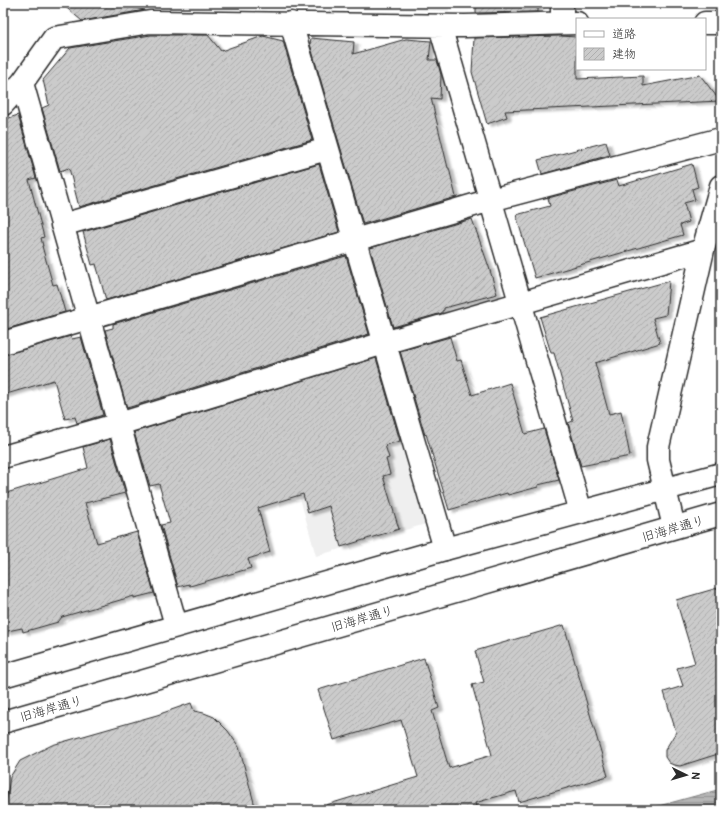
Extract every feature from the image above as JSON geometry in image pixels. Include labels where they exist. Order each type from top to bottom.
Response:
[{"type":"street","points":[[3,104],[22,83],[54,38],[150,22],[440,26],[567,16]]},
{"type":"street","points":[[291,23],[445,549]]},
{"type":"street","points":[[706,23],[721,23]]},
{"type":"street","points":[[440,26],[581,512]]},
{"type":"street","points":[[22,83],[176,625]]},
{"type":"street","points":[[3,343],[491,200],[721,139]]},
{"type":"street","points":[[62,225],[328,149]]},
{"type":"street","points":[[674,527],[658,460],[658,447],[703,250],[721,186]]},
{"type":"street","points":[[3,457],[119,424],[384,343],[703,250]]},
{"type":"street","points":[[3,676],[176,625],[445,549],[721,474]]},
{"type":"street","name":"旧海岸通り","points":[[3,722],[721,514]]},
{"type":"shaded area","points":[[113,3],[448,3],[449,11],[263,5],[121,11]]},
{"type":"shaded area","points":[[397,409],[429,523],[316,556],[300,498],[356,482],[340,425]]},
{"type":"shaded area","points":[[721,789],[721,810],[644,810]]},
{"type":"building","points":[[61,3],[136,3],[135,8],[145,10],[82,21]]},
{"type":"building","points":[[476,3],[538,3],[538,12],[476,13]]},
{"type":"building","points":[[151,35],[208,35],[221,51],[263,36],[283,41],[312,140],[79,207],[69,168],[60,171],[42,108],[49,105],[43,80],[70,48]]},
{"type":"building","points":[[576,37],[577,79],[643,76],[643,86],[700,75],[720,101],[505,111],[507,117],[487,124],[472,72],[474,38]]},
{"type":"building","points":[[311,38],[354,42],[353,54],[406,39],[431,41],[429,60],[437,60],[441,75],[440,99],[431,98],[456,197],[363,224],[310,44]]},
{"type":"building","points":[[18,115],[36,178],[29,180],[44,237],[41,238],[42,246],[53,285],[57,284],[65,312],[3,330],[3,120]]},
{"type":"building","points":[[606,142],[610,155],[542,174],[538,160]]},
{"type":"building","points":[[319,164],[339,232],[106,300],[96,264],[92,265],[83,232]]},
{"type":"building","points":[[692,164],[698,187],[692,189],[695,200],[684,203],[689,222],[680,225],[683,235],[535,278],[516,215],[550,206],[548,198],[617,180],[619,186]]},
{"type":"building","points":[[472,219],[497,294],[444,308],[442,313],[393,327],[370,248]]},
{"type":"building","points":[[346,256],[369,334],[127,408],[105,330],[113,328],[113,324]]},
{"type":"building","points":[[669,281],[666,315],[653,318],[660,343],[595,363],[609,414],[621,411],[630,456],[581,466],[568,423],[573,421],[554,353],[551,353],[540,317]]},
{"type":"building","points":[[71,336],[72,339],[81,337],[103,415],[77,423],[75,417],[65,419],[54,380],[3,395],[3,355]]},
{"type":"building","points":[[450,337],[457,361],[461,360],[472,395],[510,383],[525,434],[544,429],[559,480],[538,485],[538,487],[508,495],[507,493],[449,510],[400,351]]},
{"type":"building","points":[[376,358],[400,441],[385,445],[389,458],[386,459],[390,474],[383,476],[399,529],[341,547],[329,506],[308,513],[303,494],[258,508],[270,552],[248,559],[251,568],[190,586],[189,584],[178,587],[161,525],[170,523],[159,484],[150,486],[134,432]]},
{"type":"building","points":[[110,439],[125,493],[85,503],[97,543],[137,532],[154,593],[134,598],[134,596],[62,617],[58,622],[23,632],[22,628],[3,632],[3,494],[88,468],[83,447]]},
{"type":"building","points":[[721,587],[721,753],[680,766],[674,765],[669,763],[665,757],[665,750],[676,732],[664,692],[683,686],[677,668],[695,663],[676,600]]},
{"type":"building","points":[[564,625],[608,776],[519,802],[516,791],[475,803],[477,810],[327,810],[326,805],[418,777],[401,720],[334,740],[318,690],[424,658],[439,708],[432,711],[449,768],[492,755],[472,685],[484,682],[475,651]]},
{"type":"building","points":[[191,703],[194,711],[214,717],[228,731],[239,747],[256,810],[5,810],[10,777],[20,761],[52,745],[157,715]]}]
